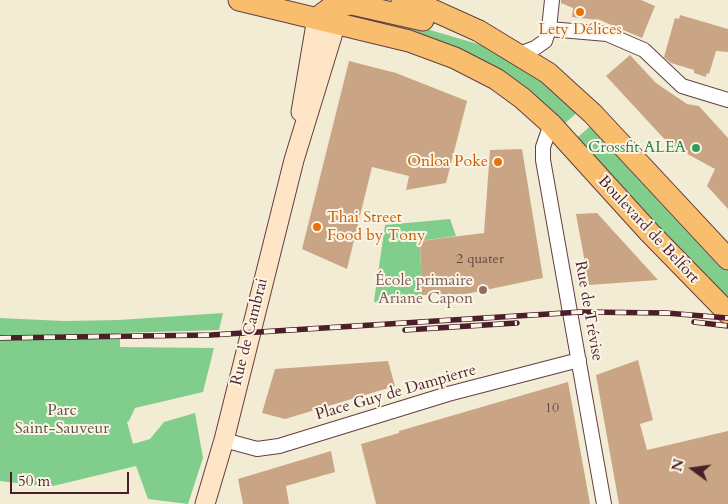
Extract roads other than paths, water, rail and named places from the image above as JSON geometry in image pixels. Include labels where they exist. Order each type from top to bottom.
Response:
[{"type":"main road","points":[[239,0],[264,6],[331,9],[359,5],[418,19],[513,50]]},
{"type":"main road","points":[[402,0],[454,18],[513,50],[548,73],[593,114],[728,259]]},
{"type":"main road","name":"Boulevard de Belfort","points":[[331,9],[455,58],[496,79],[522,98],[552,124],[668,252],[728,313]]},
{"type":"main road","name":"Rue de Cambrai","points":[[205,504],[224,440],[294,160],[323,70],[331,9]]},
{"type":"street","points":[[513,50],[542,43],[549,29],[552,0]]},
{"type":"street","points":[[549,29],[607,34],[644,50],[682,86],[728,100]]},
{"type":"street","name":"Rue de Trévise","points":[[552,124],[543,147],[543,160],[604,504]]},
{"type":"street","name":"Place Guy de Dampierre","points":[[224,440],[257,449],[279,446],[448,394],[579,360]]},
{"type":"railway","points":[[0,338],[211,335],[581,312],[666,313],[728,318]]},
{"type":"railway","points":[[694,322],[728,326]]},
{"type":"railway","points":[[405,330],[517,323]]},
{"type":"place","name":"Lety Délices","points":[[580,12]]},
{"type":"place","name":"Crossfit ALEA","points":[[696,148]]},
{"type":"place","name":"Onloa Poke","points":[[498,162]]},
{"type":"place","name":"Thai Street Food by Tony","points":[[317,227]]},
{"type":"place","name":"École primaire Ariane Capon","points":[[483,290]]},
{"type":"park label","name":"Parc Saint-Sauveur","points":[[62,420]]}]
